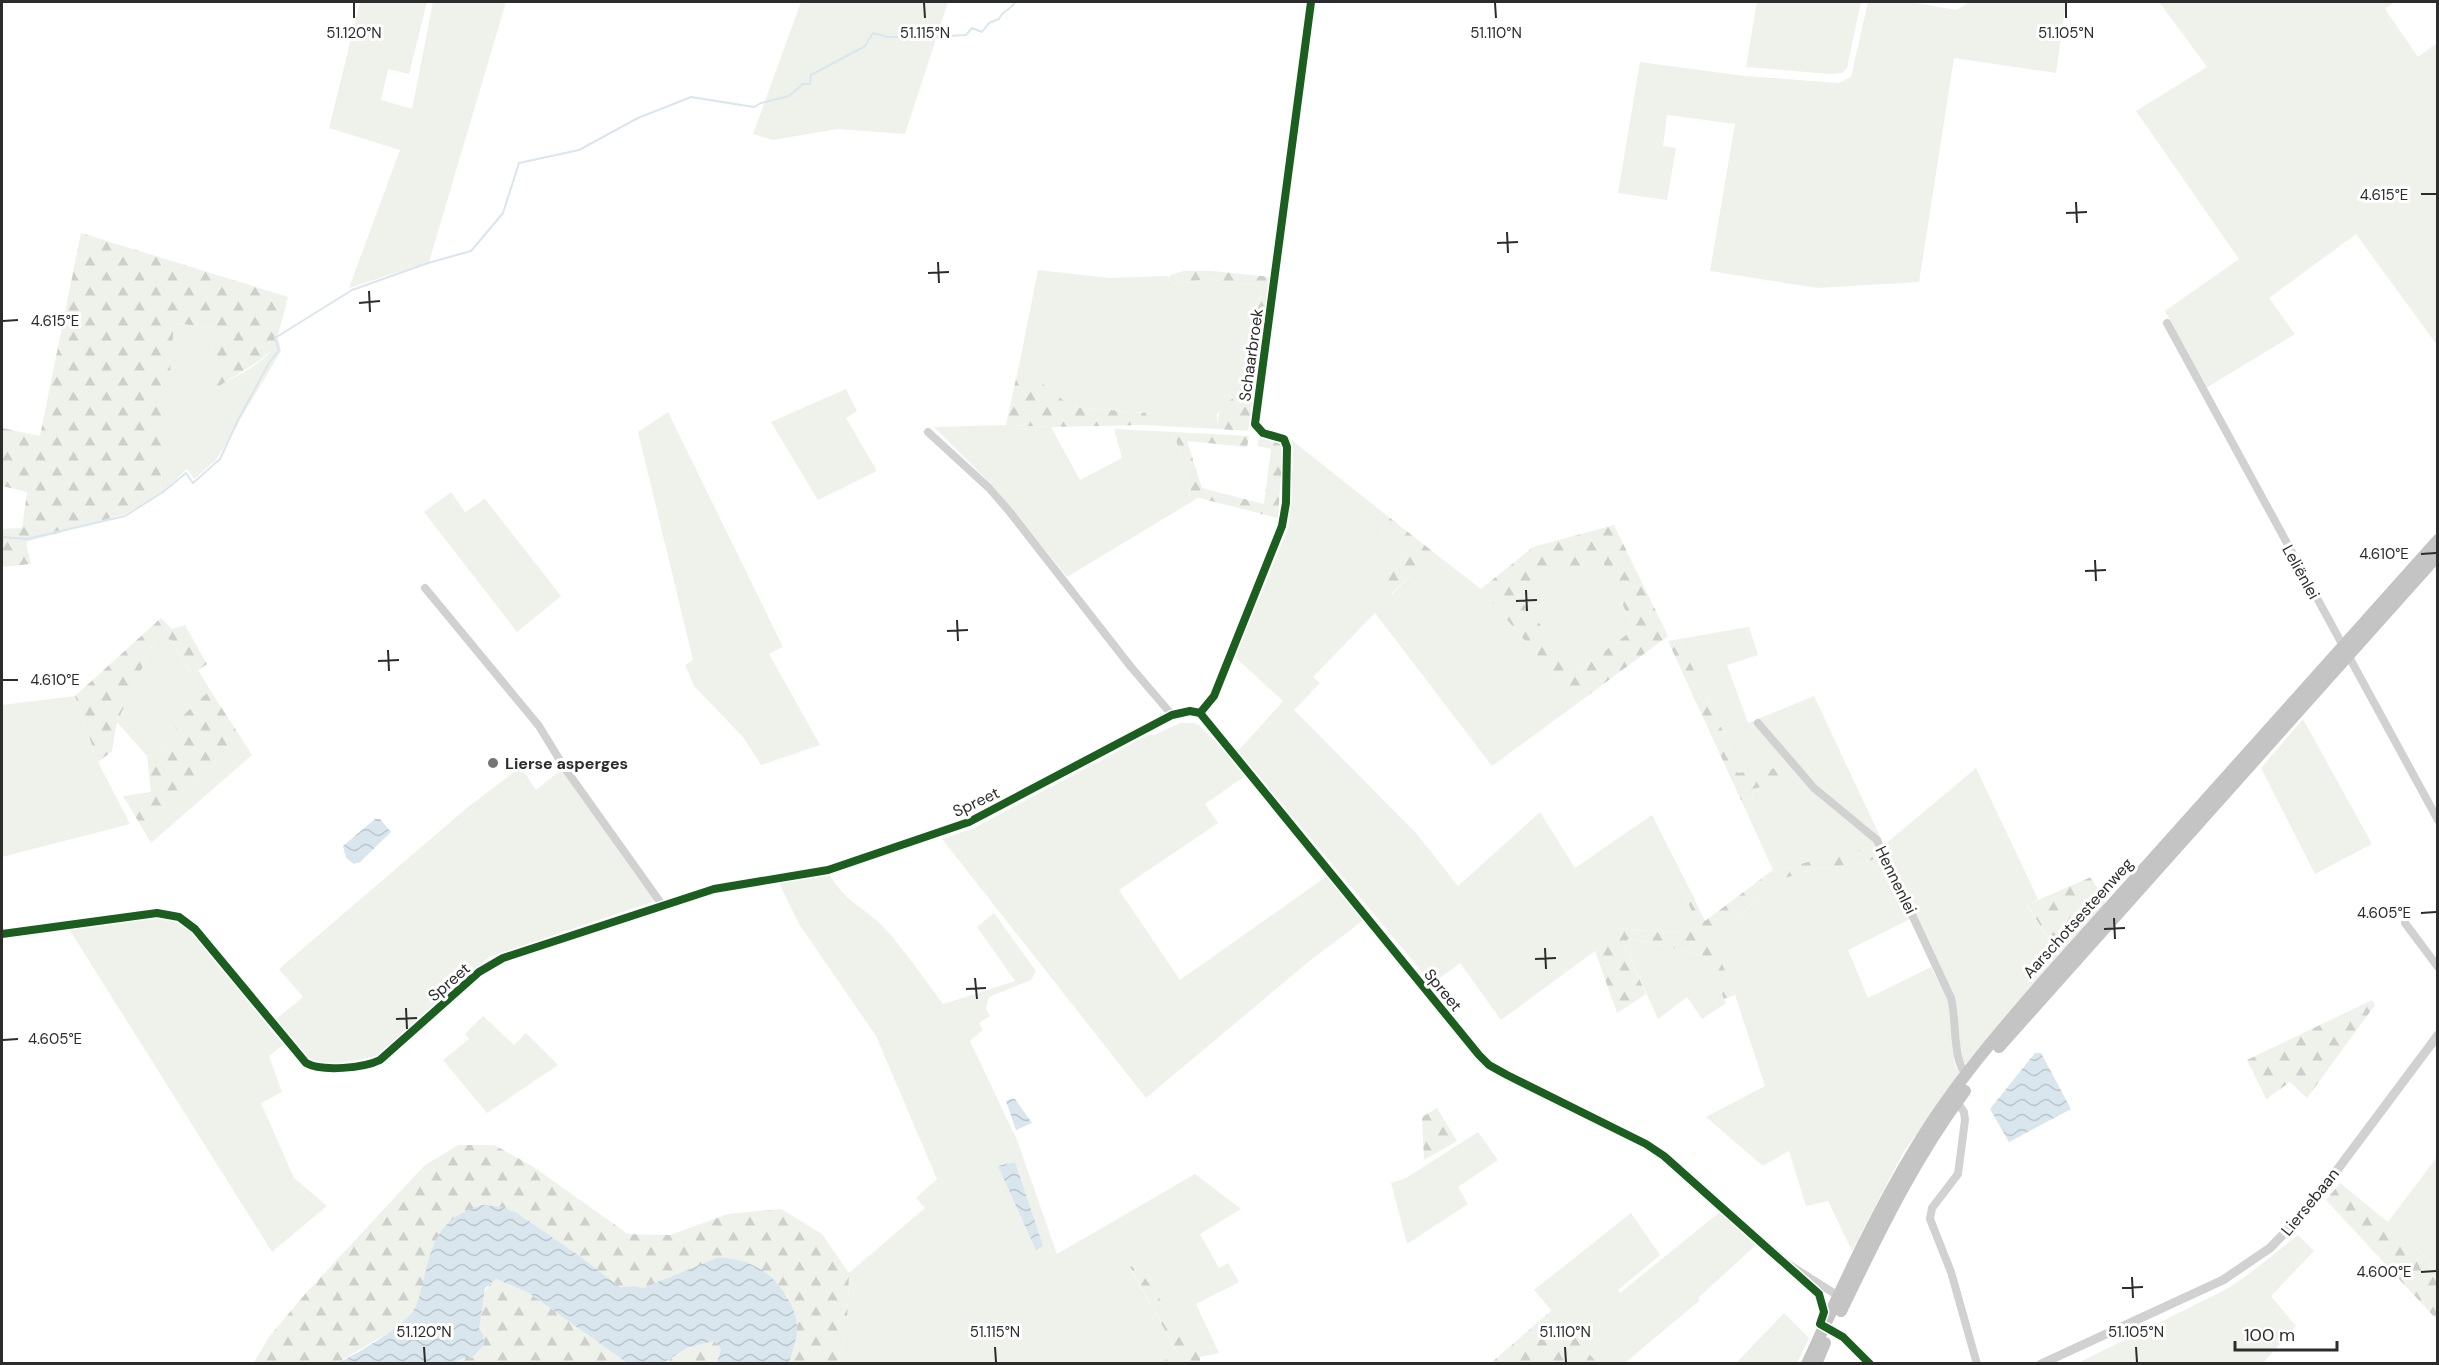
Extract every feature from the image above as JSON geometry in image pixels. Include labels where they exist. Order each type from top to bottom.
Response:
[{"type":"main road","name":"Aarschotsesteenweg","points":[[1807,1364],[1892,1207],[1957,1102],[2023,1018],[2345,652],[2438,540]]},
{"type":"main road","name":"Aarschotsesteenweg","points":[[1816,1364],[1869,1231],[1911,1155],[1967,1075],[2041,985],[2345,652],[2438,555]]},
{"type":"street","name":"Schaarbroek","points":[[1200,713],[1214,696],[1275,547],[1285,515],[1287,447],[1284,439],[1263,433],[1255,424],[1311,2]]},
{"type":"street","name":"Leliënlei","points":[[2167,323],[2438,820]]},
{"type":"street","points":[[928,432],[989,488],[1009,511],[1131,667],[1172,715]]},
{"type":"street","points":[[425,588],[539,726],[564,767],[663,906]]},
{"type":"street","name":"Spreet","points":[[2,934],[157,913],[179,917],[195,929],[306,1063],[320,1068],[370,1065],[380,1060],[479,972],[496,961],[728,885],[828,870],[969,822],[1172,715],[1190,711],[1200,713],[1489,1065],[1655,1150],[1788,1264],[1842,1298]]},
{"type":"street","name":"Hennenlei","points":[[1758,723],[1814,788],[1877,840],[1948,992],[1954,1010],[1960,1067],[1967,1075]]},
{"type":"street","points":[[2405,923],[2438,967]]},
{"type":"street","name":"Liersebaan","points":[[2041,1364],[2223,1280],[2270,1248],[2308,1209],[2438,1035]]},
{"type":"street","points":[[1957,1102],[1964,1112],[1965,1120],[1960,1169],[1955,1180],[1932,1208],[1930,1219],[1951,1272],[1977,1364]]},
{"type":"street","points":[[1843,1337],[1870,1364]]},
{"type":"green space","points":[[360,2],[427,2],[409,74],[388,69],[381,100],[412,109],[433,2],[506,2],[429,262],[349,288],[400,150],[329,128]]},
{"type":"green space","points":[[801,2],[948,2],[905,134],[837,129],[773,140],[753,134]]},
{"type":"green space","points":[[1757,2],[1861,2],[1847,68],[1842,73],[1830,74],[1746,67]]},
{"type":"green space","points":[[1868,2],[1910,2],[1956,10],[1970,2],[2066,2],[2056,73],[1954,58],[1919,282],[1817,288],[1710,271],[1735,124],[1667,115],[1663,146],[1676,148],[1667,200],[1618,193],[1640,62],[1745,76],[1839,83],[1851,77]]},
{"type":"green space","points":[[2159,2],[2394,2],[2385,9],[2418,57],[2437,43],[2437,345],[2356,234],[2269,298],[2295,334],[2206,388],[2165,311],[2239,259],[2136,111],[2207,67]]},
{"type":"green space","points":[[81,233],[288,297],[275,347],[259,361],[211,391],[213,328],[174,323],[160,494],[125,514],[26,542],[31,564],[2,567],[2,529],[22,528],[27,492],[2,486],[2,428],[40,436]]},
{"type":"green space","points":[[1038,270],[1109,278],[1168,276],[1173,285],[1206,279],[1261,286],[1247,391],[1237,396],[1217,414],[1218,429],[1146,425],[1146,413],[1072,407],[1019,366]]},
{"type":"green space","points":[[1183,271],[1212,271],[1271,277],[1248,431],[1218,429],[1218,420],[1221,408],[1225,404],[1247,391],[1261,286],[1206,279],[1172,285],[1169,276]]},
{"type":"green space","points":[[173,323],[213,328],[212,390],[260,361],[274,346],[278,337],[281,351],[216,460],[194,479],[187,469],[160,494]]},
{"type":"green space","points":[[1019,365],[1072,407],[1146,413],[1146,425],[1051,427],[1006,425]]},
{"type":"green space","points":[[846,389],[857,411],[846,418],[877,471],[818,500],[771,422]]},
{"type":"green space","points":[[668,412],[783,647],[769,654],[820,745],[761,765],[743,737],[694,686],[685,665],[693,660],[638,432]]},
{"type":"green space","points":[[1006,425],[1051,427],[1080,480],[1122,458],[1114,429],[1174,432],[1191,496],[1198,498],[1067,577],[993,486],[934,427]]},
{"type":"green space","points":[[1174,432],[1249,436],[1247,447],[1187,441],[1202,488],[1264,504],[1271,449],[1258,446],[1258,439],[1273,440],[1283,446],[1278,518],[1191,496]]},
{"type":"green space","points":[[1289,438],[1390,518],[1382,531],[1406,554],[1381,582],[1392,595],[1419,566],[1436,564],[1441,558],[1481,589],[1578,703],[1492,766],[1375,613],[1313,677],[1320,683],[1294,710],[1416,833],[1458,886],[1540,812],[1575,868],[1652,815],[1690,890],[1684,894],[1700,928],[1670,933],[1620,928],[1595,951],[1501,1020],[1460,963],[1432,984],[1238,751],[1283,701],[1235,657],[1289,526],[1293,457]]},
{"type":"green space","points":[[451,492],[465,512],[485,499],[561,596],[517,632],[424,512]]},
{"type":"green space","points":[[1390,518],[1441,558],[1436,564],[1419,566],[1391,595],[1381,582],[1406,554],[1382,531]]},
{"type":"green space","points":[[1614,525],[1668,636],[1578,703],[1481,589],[1533,547]],"holes":[[[1600,556],[1634,629],[1578,671],[1517,596],[1558,570],[1565,576]]]},
{"type":"green space","points":[[1600,556],[1634,629],[1578,671],[1517,596],[1558,570],[1565,576]]},
{"type":"green space","points":[[161,618],[172,629],[185,625],[207,664],[192,675],[171,640],[157,636],[117,722],[112,751],[98,762],[75,696]]},
{"type":"green space","points":[[1749,627],[1758,655],[1727,665],[1748,723],[1814,696],[1884,845],[1811,861],[1774,872],[1741,800],[1753,797],[1752,789],[1801,779],[1791,766],[1738,774],[1726,755],[1730,746],[1679,639]]},
{"type":"green space","points":[[157,636],[171,640],[191,674],[198,670],[210,690],[174,724],[178,732],[166,749],[147,756],[117,722]]},
{"type":"green space","points":[[1679,639],[1730,746],[1726,755],[1738,773],[1791,766],[1802,779],[1752,789],[1753,797],[1741,800],[1668,641]]},
{"type":"green space","points":[[210,690],[243,741],[141,826],[123,796],[151,792],[147,756],[166,749],[178,732],[174,724]]},
{"type":"green space","points":[[75,696],[98,762],[130,824],[2,857],[2,705]]},
{"type":"green space","points":[[2303,719],[2372,844],[2315,874],[2261,768]]},
{"type":"green space","points":[[1180,723],[1194,723],[1200,726],[1248,774],[1205,804],[1218,823],[1119,890],[1180,980],[1330,874],[1365,919],[1307,963],[1146,1098],[942,839],[974,828],[1148,735],[1154,735]]},
{"type":"green space","points":[[243,741],[252,755],[151,843],[141,826]]},
{"type":"green space","points":[[521,767],[536,790],[562,769],[655,901],[489,957],[376,1056],[327,1064],[309,1059],[275,1020],[303,997],[279,969],[468,807]]},
{"type":"green space","points":[[1976,768],[2038,899],[2027,906],[2060,956],[1964,1066],[1961,1056],[1957,1007],[1884,845]]},
{"type":"green space","points":[[1878,846],[1883,856],[1866,862],[1812,870],[1778,880],[1779,882],[1723,929],[1715,947],[1735,995],[1724,999],[1706,957],[1667,946],[1628,939],[1624,944],[1646,994],[1617,1013],[1595,951],[1620,928],[1670,933],[1699,928],[1684,893],[1690,890],[1705,921],[1773,870],[1774,872]]},
{"type":"green space","points":[[1883,856],[1910,919],[1848,950],[1868,998],[1931,967],[1948,999],[1955,1066],[1960,1073],[1903,1153],[1852,1251],[1828,1201],[1806,1206],[1789,1151],[1763,1166],[1706,1117],[1765,1086],[1735,995],[1714,947],[1723,929],[1778,883],[1778,880],[1812,870],[1866,862]]},
{"type":"green space","points":[[829,874],[850,900],[889,933],[943,1004],[1015,981],[977,927],[994,913],[1036,971],[1031,980],[989,997],[986,1009],[990,1016],[979,1023],[983,1030],[970,1041],[1017,1140],[1057,1254],[1195,1174],[1241,1209],[1200,1234],[1219,1268],[1228,1263],[1239,1282],[1196,1304],[1219,1353],[1200,1357],[1135,1265],[1130,1268],[1178,1354],[1159,1363],[837,1363],[847,1326],[849,1273],[925,1208],[916,1198],[937,1179],[876,1036],[799,924],[778,881]]},
{"type":"green space","points":[[2091,877],[2106,904],[2060,956],[2027,905]]},
{"type":"green space","points":[[170,918],[190,928],[283,1045],[269,1056],[282,1092],[261,1103],[294,1178],[327,1206],[272,1252],[69,929]]},
{"type":"green space","points":[[1627,939],[1667,946],[1706,957],[1726,1003],[1702,1019],[1687,997],[1658,1019],[1624,944]]},
{"type":"green space","points":[[2372,1000],[2375,1005],[2307,1098],[2290,1082],[2266,1099],[2247,1060]]},
{"type":"green space","points":[[483,1016],[514,1045],[526,1033],[558,1065],[487,1113],[443,1060],[469,1039],[465,1034]]},
{"type":"green space","points":[[1437,1108],[1457,1141],[1424,1160],[1422,1117]]},
{"type":"green space","points":[[1478,1132],[1498,1160],[1458,1187],[1468,1204],[1407,1244],[1391,1183],[1406,1178]]},
{"type":"green space","points":[[458,1145],[494,1145],[532,1166],[628,1234],[670,1235],[728,1214],[781,1209],[822,1234],[849,1273],[847,1326],[837,1363],[789,1363],[797,1326],[787,1295],[673,1278],[643,1288],[620,1287],[517,1213],[436,1240],[417,1305],[403,1324],[337,1363],[253,1364],[269,1337],[306,1293],[424,1166]]},
{"type":"green space","points":[[2438,1158],[2437,1268],[2388,1222]]},
{"type":"green space","points":[[2340,1183],[2388,1222],[2437,1268],[2437,1320],[2326,1200]]},
{"type":"green space","points":[[1721,1211],[1757,1244],[1698,1298],[1700,1300],[1625,1363],[1597,1363],[1534,1290],[1631,1213],[1660,1255],[1618,1290],[1620,1293]]},
{"type":"green space","points":[[2298,1235],[2314,1251],[2271,1296],[2296,1326],[2263,1363],[2078,1363],[2227,1289]]},
{"type":"green space","points":[[1136,1265],[1200,1357],[1200,1363],[1159,1363],[1178,1354],[1130,1267]]},
{"type":"green space","points":[[496,1279],[529,1293],[627,1363],[451,1364],[464,1358],[472,1358],[484,1345],[479,1327],[480,1306],[487,1287]]},
{"type":"green space","points":[[1552,1310],[1597,1363],[1491,1363]]},
{"type":"green space","points":[[1784,1313],[1809,1338],[1797,1363],[1736,1363]]},
{"type":"green space","points":[[714,1341],[721,1349],[717,1363],[663,1364],[687,1348]]},
{"type":"water","points":[[375,819],[380,819],[391,832],[360,862],[354,864],[346,858],[343,846]]},
{"type":"water","points":[[2035,1053],[2041,1053],[2071,1109],[2009,1142],[1990,1109]]},
{"type":"water","points":[[1015,1099],[1032,1123],[1016,1130],[1006,1101]]},
{"type":"water","points":[[1015,1162],[1043,1246],[1036,1250],[998,1166]]},
{"type":"water","points":[[482,1205],[502,1207],[517,1213],[620,1287],[643,1288],[717,1258],[741,1261],[762,1270],[779,1285],[793,1310],[797,1332],[789,1363],[717,1363],[721,1349],[714,1341],[687,1348],[663,1363],[627,1363],[529,1293],[496,1279],[485,1288],[479,1328],[483,1335],[484,1345],[472,1358],[464,1358],[451,1364],[337,1363],[378,1340],[407,1318],[418,1302],[430,1257],[439,1234],[455,1218]]},
{"type":"waterway","points":[[2,537],[27,539],[125,516],[163,492],[186,473],[193,483],[220,459],[239,418],[269,363],[279,350],[275,338],[352,290],[428,263],[471,251],[503,213],[519,163],[579,150],[638,118],[691,97],[754,107],[789,96],[803,84],[810,84],[811,75],[865,46],[873,33],[918,40],[929,37],[966,35],[972,28],[982,32],[989,23],[999,19],[1015,2]]},
{"type":"cycle path","points":[[1200,713],[1214,696],[1282,526],[1286,503],[1287,447],[1284,439],[1263,433],[1255,424],[1311,2]]},
{"type":"cycle path","points":[[2,934],[157,913],[179,917],[195,929],[306,1063],[332,1068],[364,1065],[380,1060],[479,972],[503,958],[714,889],[828,870],[969,822],[1172,715],[1190,711],[1200,713],[1489,1065],[1646,1144],[1664,1156],[1819,1294],[1824,1312],[1820,1324],[1843,1337],[1870,1364]]},
{"type":"place","name":"Lierse asperges","points":[[493,763]]}]
